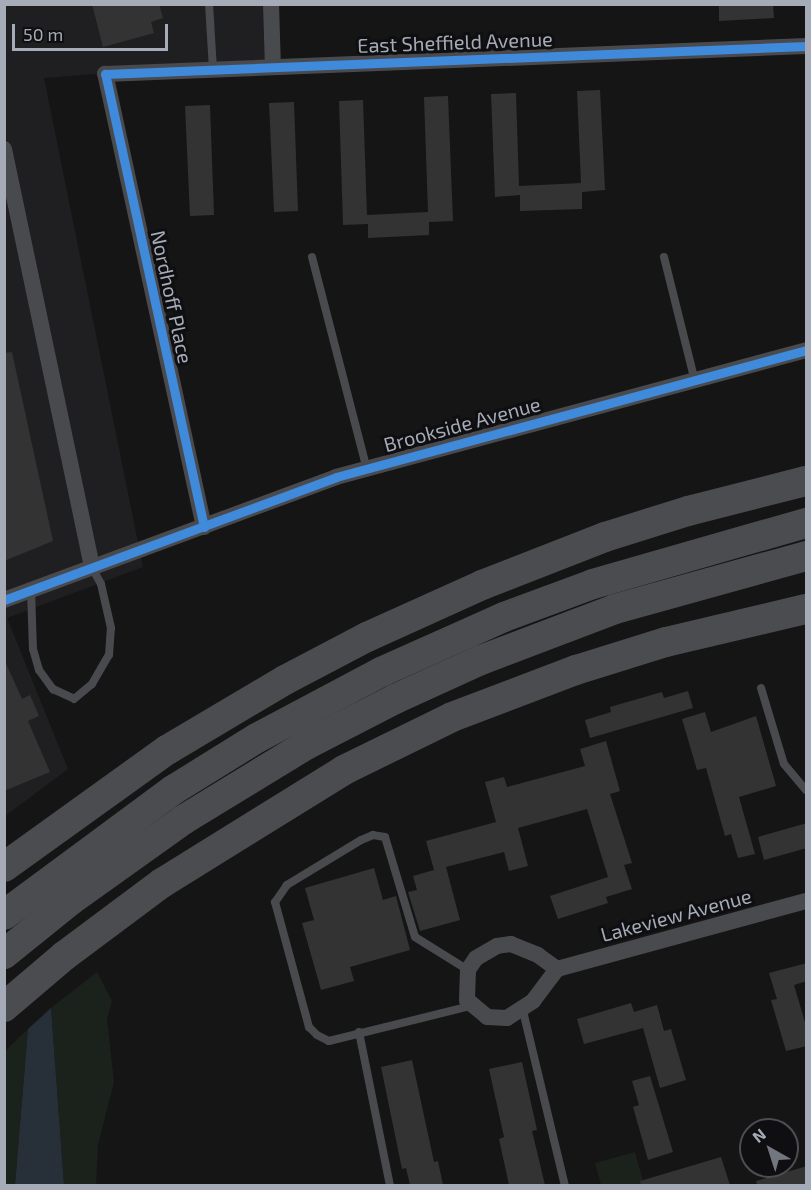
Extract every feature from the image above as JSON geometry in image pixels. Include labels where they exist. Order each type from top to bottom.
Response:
[{"type":"highway","points":[[4,867],[109,789],[206,725],[377,633],[492,581],[605,537],[688,511],[807,481]]},
{"type":"highway","points":[[4,915],[173,790],[267,732],[381,672],[593,584],[807,523]]},
{"type":"highway","points":[[4,954],[71,900],[183,820],[306,745],[386,704],[481,660],[615,609],[807,556]]},
{"type":"highway","points":[[4,1007],[64,956],[162,883],[277,808],[365,759],[452,717],[576,670],[695,634],[807,609]]},
{"type":"street","points":[[271,4],[273,67]]},
{"type":"street","name":"East Sheffield Avenue","points":[[105,74],[807,46]]},
{"type":"street","name":"Nordhoff Place","points":[[105,74],[204,527]]},
{"type":"street","points":[[6,159],[92,568]]},
{"type":"street","name":"Brookside Avenue","points":[[4,600],[134,554],[305,487],[807,350]]},
{"type":"street","name":"Lakeview Avenue","points":[[557,969],[807,901]]},
{"type":"street","points":[[511,944],[538,955],[557,969],[523,1011],[496,1019],[470,1006],[464,989],[468,970],[486,950],[511,944]]},
{"type":"lane","points":[[209,4],[213,69]]},
{"type":"lane","points":[[312,256],[367,469]]},
{"type":"lane","points":[[664,257],[695,381]]},
{"type":"lane","points":[[30,590],[33,649],[39,670],[53,689],[74,699],[92,684],[109,655],[111,628],[101,584],[92,568]]},
{"type":"lane","points":[[761,688],[784,764],[807,790]]},
{"type":"lane","points":[[468,970],[415,937],[385,837],[373,834],[361,840],[287,885],[276,902],[309,1027],[329,1041],[470,1006]]},
{"type":"lane","points":[[523,1011],[565,1185]]},
{"type":"lane","points":[[359,1032],[390,1185]]},
{"type":"shaded area","points":[[5,5],[276,5],[277,60],[44,78],[143,567],[7,618],[68,769],[5,816]]},
{"type":"shaded area","points":[[97,972],[112,1001],[107,1019],[114,1082],[98,1145],[96,1185],[64,1185],[51,1008]]},
{"type":"shaded area","points":[[51,1008],[64,1185],[15,1185],[28,1029]]},
{"type":"shaded area","points":[[28,1029],[15,1185],[5,1186],[5,1051]]},
{"type":"shaded area","points":[[635,1152],[644,1185],[601,1185],[595,1163]]},
{"type":"building","points":[[92,4],[159,4],[163,18],[151,22],[154,33],[103,47]]},
{"type":"building","points":[[719,4],[773,4],[774,18],[719,21]]},
{"type":"building","points":[[600,90],[605,190],[582,192],[582,209],[520,211],[520,195],[495,197],[491,94],[516,93],[519,186],[581,183],[577,91]]},
{"type":"building","points":[[448,96],[453,221],[429,222],[429,235],[368,238],[368,224],[343,225],[339,101],[363,100],[367,215],[428,212],[424,97]]},
{"type":"building","points":[[294,102],[298,211],[274,212],[269,103]]},
{"type":"building","points":[[210,105],[214,215],[190,216],[185,106]]},
{"type":"building","points":[[12,352],[53,541],[4,561],[4,353]]},
{"type":"building","points":[[4,659],[22,699],[30,695],[39,716],[28,721],[50,772],[4,791]]},
{"type":"building","points":[[688,691],[693,708],[590,738],[585,720],[611,712],[610,707],[662,692],[664,698]]},
{"type":"building","points":[[705,712],[711,732],[756,716],[776,786],[739,797],[755,854],[738,858],[731,834],[725,836],[706,768],[697,770],[682,719]]},
{"type":"building","points":[[606,741],[620,791],[610,794],[632,863],[624,865],[632,889],[606,897],[608,903],[558,919],[550,896],[608,877],[587,809],[518,828],[528,866],[509,871],[504,852],[446,867],[460,920],[420,931],[408,892],[417,890],[413,876],[434,870],[426,841],[496,822],[485,782],[504,777],[507,787],[585,766],[580,749]]},
{"type":"building","points":[[807,823],[807,848],[764,860],[758,837]]},
{"type":"building","points":[[374,868],[383,900],[396,896],[410,950],[350,967],[354,981],[321,990],[302,923],[314,920],[305,888]]},
{"type":"building","points":[[807,963],[807,981],[794,985],[807,1029],[807,1046],[786,1051],[771,1000],[777,999],[769,973]]},
{"type":"building","points":[[631,1003],[634,1012],[657,1005],[664,1031],[671,1029],[686,1080],[660,1088],[643,1028],[584,1044],[577,1019]]},
{"type":"building","points":[[412,1060],[434,1162],[438,1161],[443,1185],[410,1185],[406,1168],[402,1169],[381,1067]]},
{"type":"building","points":[[522,1062],[537,1130],[532,1131],[545,1185],[509,1185],[499,1139],[504,1137],[489,1069]]},
{"type":"building","points":[[650,1076],[673,1152],[648,1160],[633,1107],[639,1105],[632,1081]]},
{"type":"building","points":[[721,1157],[730,1185],[641,1185],[640,1181]]},
{"type":"building","points":[[807,1166],[807,1185],[757,1185],[756,1181],[766,1178],[799,1178],[799,1168]]},
{"type":"cycle path","points":[[204,527],[105,74],[806,46]]},
{"type":"cycle path","points":[[4,600],[336,477],[806,350]]}]
